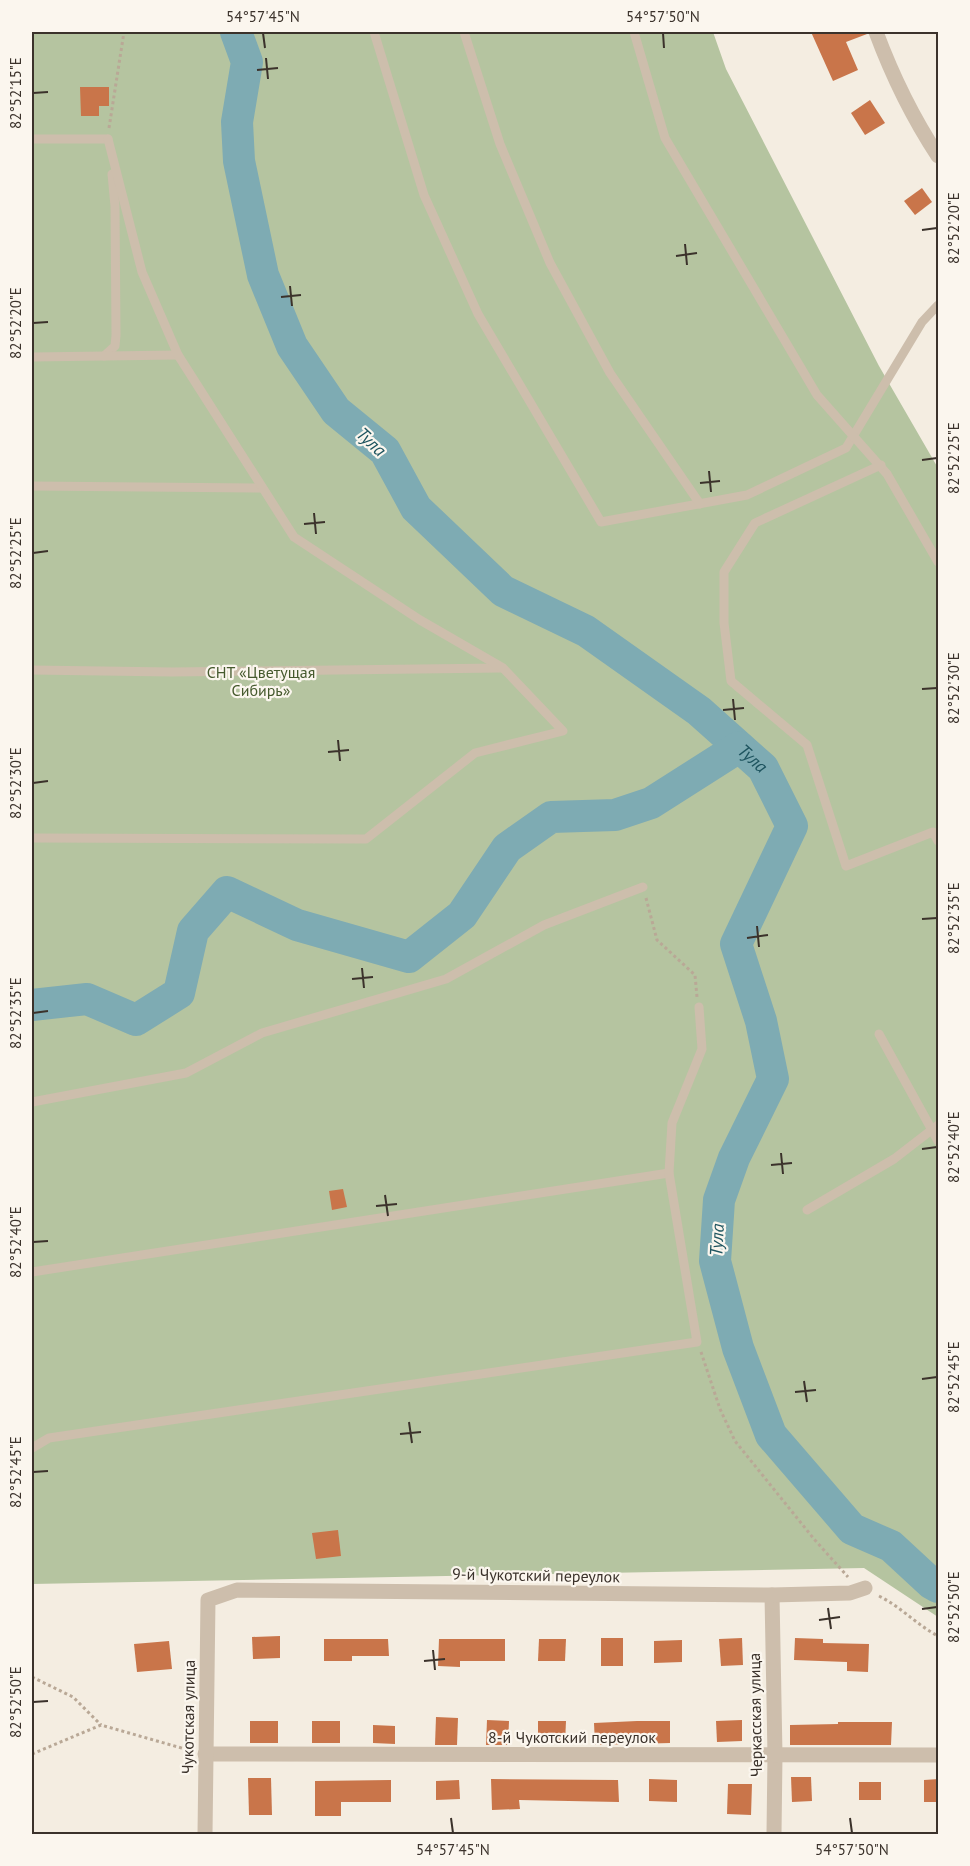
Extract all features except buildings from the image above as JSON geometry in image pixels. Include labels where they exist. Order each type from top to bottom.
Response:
[{"type":"street","points":[[876,32],[922,133],[939,156]]},
{"type":"street","name":"9-й Чукотский переулок","points":[[208,1600],[237,1590],[772,1595],[850,1593],[865,1588]]},
{"type":"street","name":"Черкасская улица","points":[[772,1595],[774,1834]]},
{"type":"street","name":"Чукотская улица","points":[[205,1834],[208,1600]]},
{"type":"street","name":"8-й Чукотский переулок","points":[[205,1754],[939,1755]]},
{"type":"lane","points":[[374,32],[424,195],[478,314],[602,522],[747,495],[846,448],[922,322],[939,305]]},
{"type":"lane","points":[[464,32],[500,144],[550,263],[610,373],[700,504]]},
{"type":"lane","points":[[634,32],[665,138],[817,395],[888,474],[939,562]]},
{"type":"lane","points":[[32,138],[108,139]]},
{"type":"lane","points":[[32,838],[366,839],[475,753],[562,731],[503,668],[420,620],[294,537],[178,355],[141,272],[108,139]]},
{"type":"lane","points":[[104,356],[115,346],[116,335],[115,206],[108,139]]},
{"type":"lane","points":[[32,357],[178,355]]},
{"type":"lane","points":[[881,465],[755,523],[724,572],[724,623],[731,681],[807,746],[846,866],[933,832],[939,841]]},
{"type":"lane","points":[[32,486],[261,488]]},
{"type":"lane","points":[[32,670],[172,672],[503,668]]},
{"type":"lane","points":[[32,1102],[186,1073],[262,1034],[446,978],[544,925],[643,886]]},
{"type":"lane","points":[[32,1448],[50,1438],[697,1342],[669,1173],[672,1123],[702,1049],[699,1007]]},
{"type":"lane","points":[[879,1034],[935,1128],[939,1142]]},
{"type":"lane","points":[[807,1210],[894,1159],[935,1128]]},
{"type":"lane","points":[[32,1272],[669,1173]]},
{"type":"path","points":[[108,139],[124,32]]},
{"type":"path","points":[[643,886],[657,940],[694,975],[699,1007]]},
{"type":"path","points":[[697,1342],[720,1409],[735,1441],[832,1561],[853,1583],[894,1603],[926,1630],[939,1636]]},
{"type":"path","points":[[32,1677],[73,1697],[101,1725],[205,1754]]},
{"type":"path","points":[[32,1754],[101,1725]]},
{"type":"green space","name":"СНТ «Цветущая Сибирь»","points":[[32,32],[713,32],[726,69],[879,366],[938,468],[938,1617],[864,1568],[32,1584]]},
{"type":"waterway","name":"Тула","points":[[236,32],[247,62],[237,122],[239,161],[263,275],[292,346],[336,411],[385,451],[416,508],[503,591],[586,631],[699,711],[763,768],[792,826],[736,944],[761,1021],[773,1079],[734,1158],[719,1200],[715,1261],[738,1348],[771,1435],[852,1529],[891,1546],[938,1587]]},
{"type":"waterway","points":[[32,1005],[87,999],[136,1020],[179,993],[193,931],[227,892],[297,925],[409,957],[462,915],[507,848],[551,817],[615,815],[651,803],[739,747]]}]
